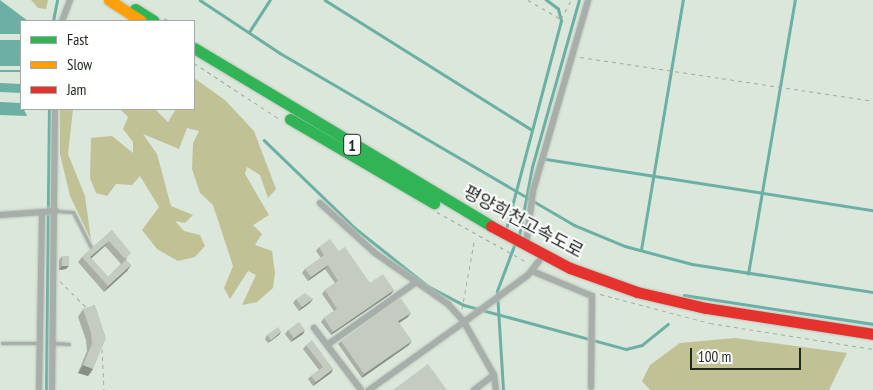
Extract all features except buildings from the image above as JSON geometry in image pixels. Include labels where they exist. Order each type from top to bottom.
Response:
[{"type":"highway","points":[[109,0],[139,20]]},
{"type":"highway","points":[[122,0],[152,20]]},
{"type":"highway","name":"평양희천고속도로","points":[[195,49],[287,108],[515,247],[637,292],[706,308],[873,334]]},
{"type":"highway","name":"평양희천고속도로","points":[[195,58],[312,133],[575,279],[642,300],[710,317],[873,341]]},
{"type":"street","points":[[62,20],[70,0]]},
{"type":"street","points":[[515,247],[530,202],[588,0]]},
{"type":"street","points":[[52,390],[56,211],[55,110]]},
{"type":"street","points":[[320,203],[415,283],[448,304],[464,322],[494,375],[496,390]]},
{"type":"street","points":[[0,215],[56,211]]},
{"type":"street","points":[[39,390],[42,212]]},
{"type":"street","points":[[369,390],[532,271],[539,260]]},
{"type":"street","points":[[532,271],[592,296],[591,387]]},
{"type":"street","points":[[327,345],[415,283]]},
{"type":"street","points":[[314,328],[361,390]]},
{"type":"street","points":[[39,343],[53,343]]},
{"type":"street","points":[[474,390],[494,375]]},
{"type":"lane","points":[[56,211],[73,212],[91,247]]},
{"type":"lane","points":[[2,343],[39,343]]},
{"type":"lane","points":[[53,343],[69,344]]},
{"type":"path","points":[[528,0],[561,19],[571,0]]},
{"type":"path","points":[[572,56],[873,101]]},
{"type":"path","points":[[462,306],[474,242]]},
{"type":"path","points":[[54,279],[90,312]]},
{"type":"path","points":[[102,347],[104,390]]},
{"type":"green space","points":[[31,0],[48,0],[46,9],[38,8]]},
{"type":"green space","points":[[195,79],[225,100],[254,131],[276,189],[268,198],[260,175],[247,167],[245,174],[269,215],[253,225],[262,234],[255,245],[272,251],[275,273],[273,288],[257,302],[242,305],[256,275],[248,271],[230,299],[224,288],[233,266],[213,205],[200,193],[192,169],[193,143],[199,131],[187,128],[179,149],[143,134],[157,154],[171,206],[193,215],[185,223],[175,221],[184,231],[200,235],[205,246],[195,257],[178,261],[157,249],[142,230],[159,207],[140,176],[132,185],[116,184],[107,196],[96,193],[90,178],[91,138],[112,136],[133,153],[133,142],[123,129],[128,117],[121,110],[156,110],[168,122],[175,110],[195,110]]},
{"type":"green space","points":[[60,110],[73,110],[68,154],[85,196],[91,240],[70,196],[60,154]]},
{"type":"green space","points":[[735,338],[847,353],[829,390],[650,390],[642,381],[650,365],[680,343]]},
{"type":"water","points":[[0,0],[27,20],[20,20],[20,34],[0,34]]},
{"type":"water","points":[[0,40],[20,40],[20,66],[0,66]]},
{"type":"water","points":[[0,83],[20,84],[20,93],[0,92]]},
{"type":"water","points":[[0,102],[20,103],[20,110],[24,110],[27,116],[0,115]]},
{"type":"waterway","points":[[53,20],[57,0]]},
{"type":"waterway","points":[[200,0],[280,53],[574,225],[625,246],[692,264],[873,292]]},
{"type":"waterway","points":[[249,32],[270,0]]},
{"type":"waterway","points":[[325,0],[531,129]]},
{"type":"waterway","points":[[506,229],[561,21],[558,9],[546,0]]},
{"type":"waterway","points":[[519,236],[532,167],[579,0]]},
{"type":"waterway","points":[[641,250],[683,0]]},
{"type":"waterway","points":[[748,274],[795,0]]},
{"type":"waterway","points":[[0,71],[20,71]]},
{"type":"waterway","points":[[46,390],[49,110]]},
{"type":"waterway","points":[[264,140],[355,228],[428,286],[464,305],[626,349],[642,345],[668,324]]},
{"type":"waterway","points":[[546,159],[873,210]]},
{"type":"waterway","points":[[503,390],[497,291],[515,243]]},
{"type":"waterway","points":[[684,295],[873,324]]},
{"type":"traffic: fast","points":[[135,9],[152,20]]},
{"type":"traffic: fast","points":[[195,49],[491,226]]},
{"type":"traffic: fast","points":[[290,119],[434,203]]},
{"type":"traffic: slow","points":[[109,0],[139,20]]},
{"type":"traffic: jam","points":[[491,226],[570,268],[637,292],[706,308],[873,334]]}]
